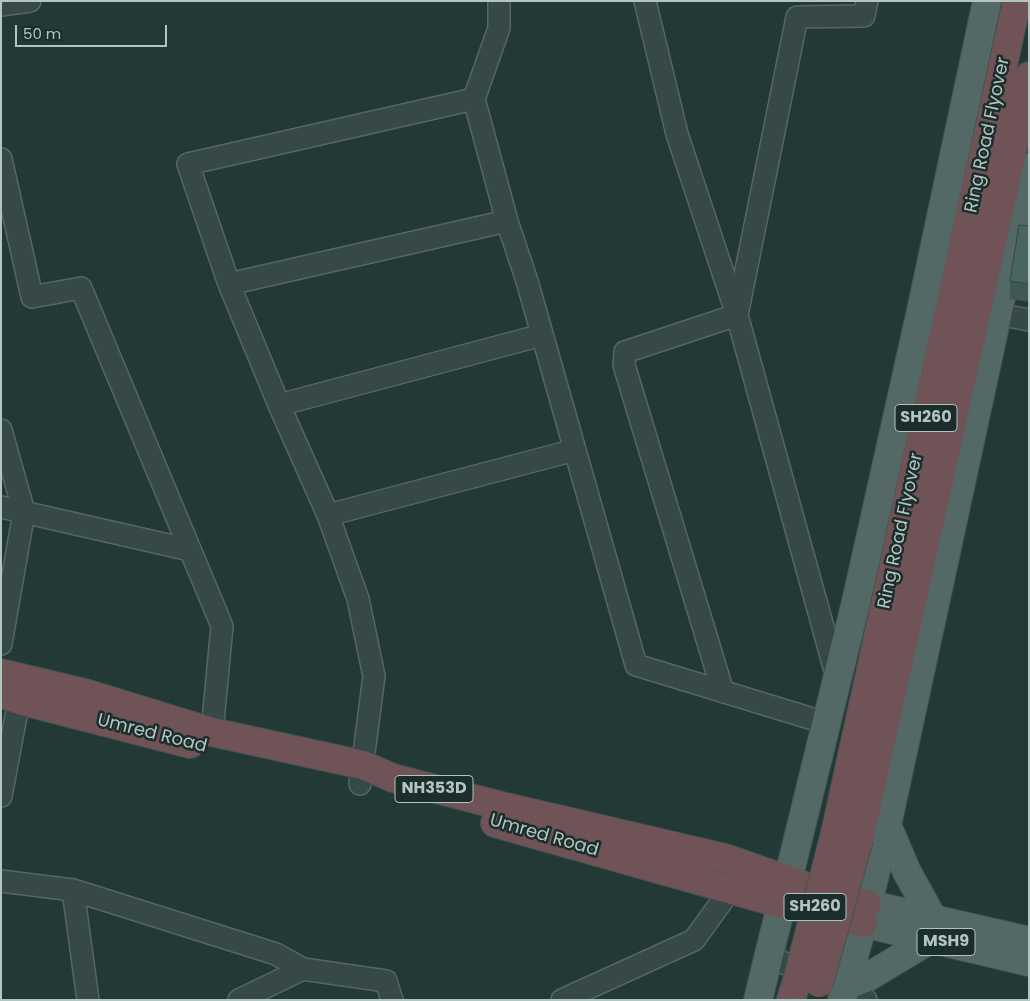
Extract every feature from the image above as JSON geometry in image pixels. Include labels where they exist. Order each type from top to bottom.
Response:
[{"type":"highway","name":"Ring Road Flyover","points":[[827,992],[847,836],[1017,1]]},
{"type":"highway","name":"Ring Road Flyover","points":[[847,836],[1029,76]]},
{"type":"highway","name":"NH353D","points":[[1,673],[85,693],[362,775],[393,778],[502,806],[725,858],[785,892],[842,899],[865,913]]},
{"type":"highway","name":"Umred Road","points":[[10,696],[211,749],[362,775],[731,890],[785,892]]},
{"type":"main road","points":[[758,1000],[856,602],[987,1]]},
{"type":"main road","points":[[827,992],[865,913],[886,825],[1029,168]]},
{"type":"main road","points":[[886,825],[932,929]]},
{"type":"main road","points":[[865,913],[932,929],[1029,941]]},
{"type":"main road","points":[[827,992],[868,977],[932,929]]},
{"type":"main road","name":"MSH9","points":[[932,929],[1029,962]]},
{"type":"street","points":[[1,5],[30,1]]},
{"type":"street","points":[[499,1],[499,28],[474,99],[507,221],[527,281],[636,666],[826,723]]},
{"type":"street","points":[[645,1],[677,134],[737,315],[837,678]]},
{"type":"street","points":[[737,315],[796,17],[864,16],[867,1]]},
{"type":"street","points":[[362,775],[374,676],[358,600],[328,515],[279,405],[229,284],[188,164],[474,99]]},
{"type":"street","points":[[1,159],[32,297],[81,288],[222,626],[212,732]]},
{"type":"street","points":[[229,284],[507,221]]},
{"type":"street","points":[[997,314],[1029,320]]},
{"type":"street","points":[[723,692],[624,365],[625,352],[737,315]]},
{"type":"street","points":[[279,405],[542,334]]},
{"type":"street","points":[[1,430],[24,512],[1,644]]},
{"type":"street","points":[[328,515],[575,450]]},
{"type":"street","points":[[1,507],[190,550]]},
{"type":"street","points":[[1,796],[10,696]]},
{"type":"street","points":[[1,881],[73,890],[276,954],[303,969],[386,981],[392,1000]]},
{"type":"street","points":[[73,890],[88,1000]]},
{"type":"street","points":[[562,1000],[694,940],[731,890]]},
{"type":"street","points":[[768,956],[827,992]]},
{"type":"street","points":[[239,1000],[303,969]]},
{"type":"building","points":[[1019,225],[1029,226],[1029,284],[1010,281]]}]
